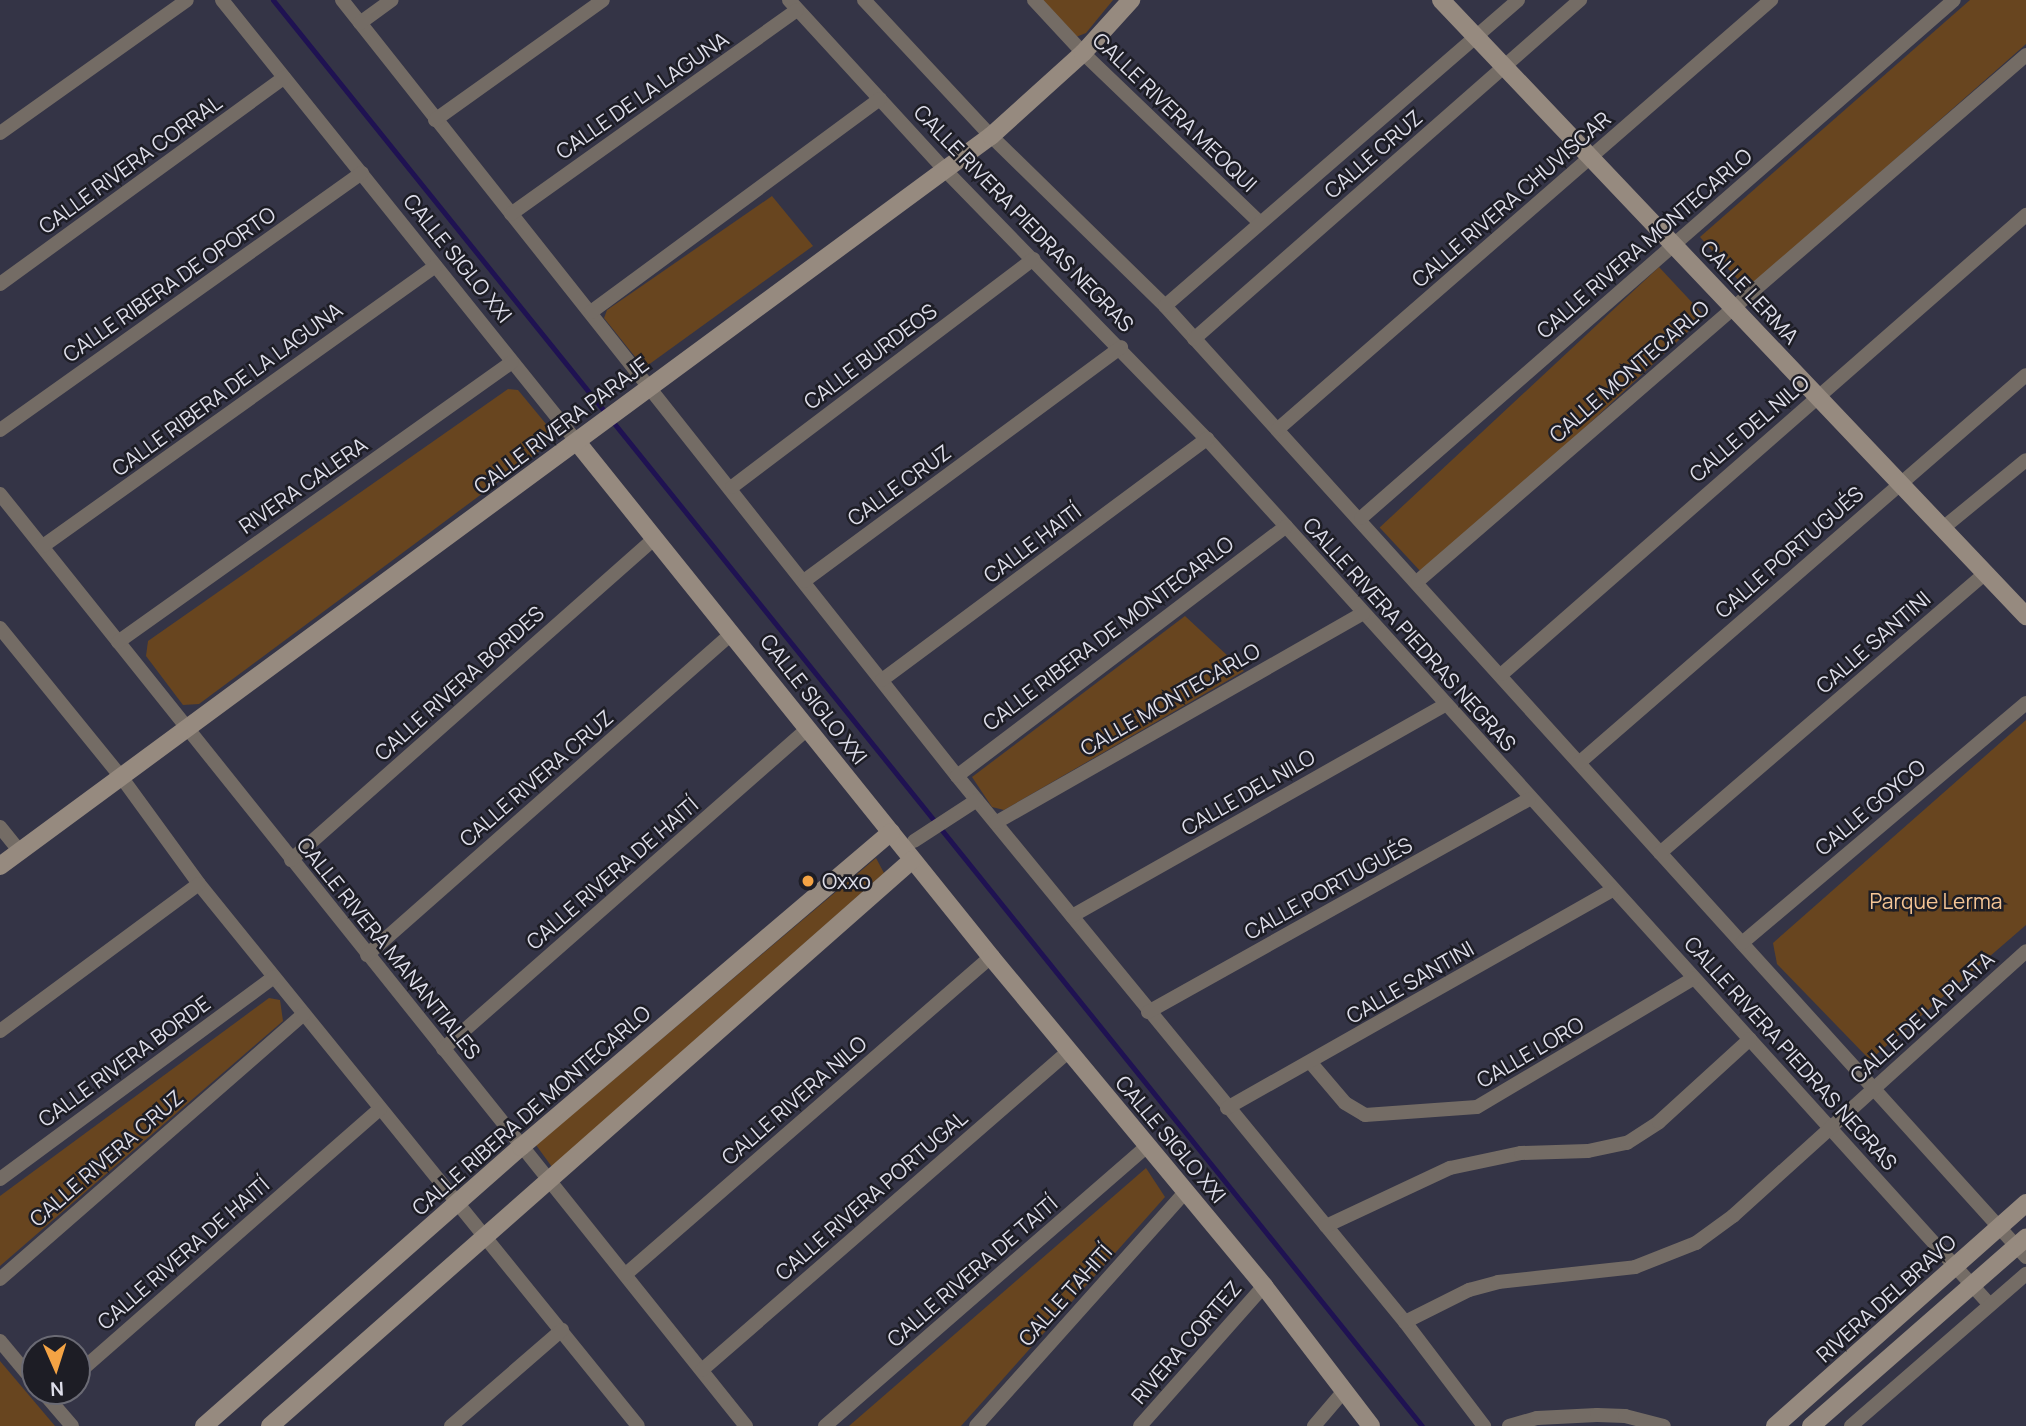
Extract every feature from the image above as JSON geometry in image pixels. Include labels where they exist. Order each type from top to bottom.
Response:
[{"type":"street","points":[[0,133],[187,0]]},
{"type":"street","name":"CALLE SIGLO XXI","points":[[222,0],[912,860],[1146,1147],[1264,1286],[1371,1426]]},
{"type":"street","points":[[342,0],[435,120],[732,486],[957,776],[1405,1322],[1484,1426]]},
{"type":"street","points":[[360,23],[392,0]]},
{"type":"street","points":[[435,120],[603,0]]},
{"type":"street","name":"CALLE RIVERA PIEDRAS NEGRAS","points":[[864,0],[991,136],[1165,306],[1418,581],[1998,1228],[2023,1248]]},
{"type":"street","name":"CALLE RIVERA MEOQUI","points":[[1034,0],[1083,53],[1260,223]]},
{"type":"street","name":"CALLE RIVERA PARAJE","points":[[0,866],[189,730],[991,136],[1083,53],[1130,0]]},
{"type":"street","name":"CALLE LERMA","points":[[1441,0],[1506,65],[1816,397],[2026,616]]},
{"type":"street","name":"CALLE CRUZ","points":[[1165,306],[1517,0]]},
{"type":"street","name":"CALLE CRUZ","points":[[1194,339],[1580,0]]},
{"type":"street","name":"CALLE RIVERA CHUVISCAR","points":[[1278,429],[1771,0]]},
{"type":"street","name":"CALLE RIVERA MONTECARLO","points":[[1361,518],[1954,0]]},
{"type":"street","name":"CALLE RIVERA PIEDRAS NEGRAS","points":[[793,5],[946,170],[1121,347],[1207,439],[1528,799],[1832,1125],[1990,1305]]},
{"type":"street","name":"CALLE DE LA LAGUNA","points":[[511,214],[793,5]]},
{"type":"street","name":"CALLE MONTECARLO","points":[[1418,581],[2026,55]]},
{"type":"street","name":"CALLE RIVERA CORRAL","points":[[0,284],[284,78]]},
{"type":"street","points":[[591,312],[880,99]]},
{"type":"street","name":"CALLE RIBERA DE OPORTO","points":[[0,430],[362,173]]},
{"type":"street","name":"CALLE DEL NILO","points":[[1502,674],[2026,215]]},
{"type":"street","name":"CALLE BURDEOS","points":[[732,486],[1034,259]]},
{"type":"street","name":"CALLE RIBERA DE LA LAGUNA","points":[[43,546],[435,266]]},
{"type":"street","name":"CALLE CRUZ","points":[[804,581],[1121,347]]},
{"type":"street","name":"RIVERA CALERA","points":[[118,642],[512,362]]},
{"type":"street","name":"CALLE PORTUGUÉS","points":[[1580,762],[2026,375]]},
{"type":"street","name":"CALLE HAITÍ","points":[[882,680],[1207,439]]},
{"type":"street","points":[[1943,528],[2026,460]]},
{"type":"street","name":"CALLE RIVERA MANANTIALES","points":[[0,494],[746,1426]]},
{"type":"street","name":"CALLE RIBERA DE MONTECARLO","points":[[957,776],[1286,526]]},
{"type":"street","name":"CALLE RIVERA BORDES","points":[[291,860],[655,538]]},
{"type":"street","name":"CALLE SANTINI","points":[[1660,853],[1985,573]]},
{"type":"street","name":"CALLE MONTECARLO","points":[[997,822],[1364,613]]},
{"type":"street","points":[[0,628],[122,778],[199,884],[637,1425]]},
{"type":"street","name":"CALLE RIVERA CRUZ","points":[[367,955],[732,633]]},
{"type":"street","name":"CALLE DEL NILO","points":[[1072,916],[1446,704]]},
{"type":"street","name":"CALLE GOYCO","points":[[1742,943],[2026,704]]},
{"type":"street","name":"CALLE RIVERA DE HAITÍ","points":[[443,1049],[808,728]]},
{"type":"street","name":"CALLE PORTUGUÉS","points":[[1148,1012],[1528,799]]},
{"type":"street","points":[[270,1426],[912,860],[915,840],[977,800]]},
{"type":"street","points":[[0,827],[20,852]]},
{"type":"street","points":[[891,832],[915,840]]},
{"type":"street","name":"CALLE RIBERA DE MONTECARLO","points":[[204,1426],[521,1147],[891,832]]},
{"type":"street","points":[[0,1031],[199,884]]},
{"type":"street","name":"CALLE SANTINI","points":[[1227,1108],[1311,1063],[1613,890]]},
{"type":"street","name":"CALLE DE LA PLATA","points":[[1405,1322],[1469,1290],[1497,1282],[1635,1267],[1669,1257],[1733,1216],[2026,951]]},
{"type":"street","name":"CALLE RIVERA NILO","points":[[626,1275],[991,957]]},
{"type":"street","name":"CALLE RIVERA BORDE","points":[[2,1174],[274,977]]},
{"type":"street","name":"CALLE LORO","points":[[1311,1063],[1345,1103],[1365,1115],[1477,1107],[1694,978]]},
{"type":"street","name":"CALLE RIVERA CRUZ","points":[[0,1279],[304,1014]]},
{"type":"street","points":[[1326,1226],[1450,1168],[1521,1153],[1588,1151],[1627,1143],[1659,1122],[1750,1039]]},
{"type":"street","name":"CALLE RIVERA PORTUGAL","points":[[702,1370],[1069,1051]]},
{"type":"street","name":"CALLE RIVERA DE HAITÍ","points":[[91,1362],[380,1109]]},
{"type":"street","name":"CALLE RIVERA DE TAITÍ","points":[[825,1426],[1146,1147]]},
{"type":"street","name":"CALLE TAHITÍ","points":[[976,1426],[1186,1191]]},
{"type":"street","name":"RIVERA DEL BRAVO","points":[[1775,1426],[2026,1203]]},
{"type":"street","points":[[1811,1426],[1972,1286],[2023,1248]]},
{"type":"street","points":[[1852,1426],[2026,1274]]},
{"type":"street","name":"RIVERA CORTEZ","points":[[1140,1426],[1264,1286]]},
{"type":"street","points":[[451,1426],[562,1330]]},
{"type":"street","points":[[0,1341],[21,1366]]},
{"type":"street","points":[[1314,1426],[1343,1392]]},
{"type":"street","points":[[57,1405],[72,1426]]},
{"type":"street","points":[[1509,1426],[1537,1418],[1597,1415],[1625,1416],[1664,1426]]},
{"type":"green space","points":[[1040,0],[1113,0],[1086,33],[1076,37]]},
{"type":"green space","points":[[1970,0],[2026,0],[2026,44],[1747,290],[1700,237]]},
{"type":"green space","points":[[772,196],[813,246],[644,368],[604,318],[607,310]]},
{"type":"green space","points":[[1659,267],[1705,316],[1425,577],[1380,528]]},
{"type":"green space","points":[[508,389],[518,390],[551,430],[545,447],[199,704],[183,705],[146,656],[148,641]]},
{"type":"green space","points":[[1185,616],[1244,671],[1004,810],[992,807],[972,777]]},
{"type":"green space","name":"Parque Lerma","points":[[2026,720],[2026,925],[1870,1060],[1777,964],[1773,943]]},
{"type":"green space","points":[[876,858],[884,873],[552,1167],[536,1145]]},
{"type":"green space","points":[[269,998],[280,1000],[283,1021],[0,1266],[0,1196]]},
{"type":"green space","points":[[1146,1168],[1165,1197],[961,1426],[849,1426]]},
{"type":"green space","points":[[0,1361],[21,1386],[21,1405],[37,1405],[55,1426],[0,1426]]},
{"type":"waterway","points":[[273,0],[1422,1426]]},
{"type":"place","name":"Oxxo","points":[[808,881]]}]
